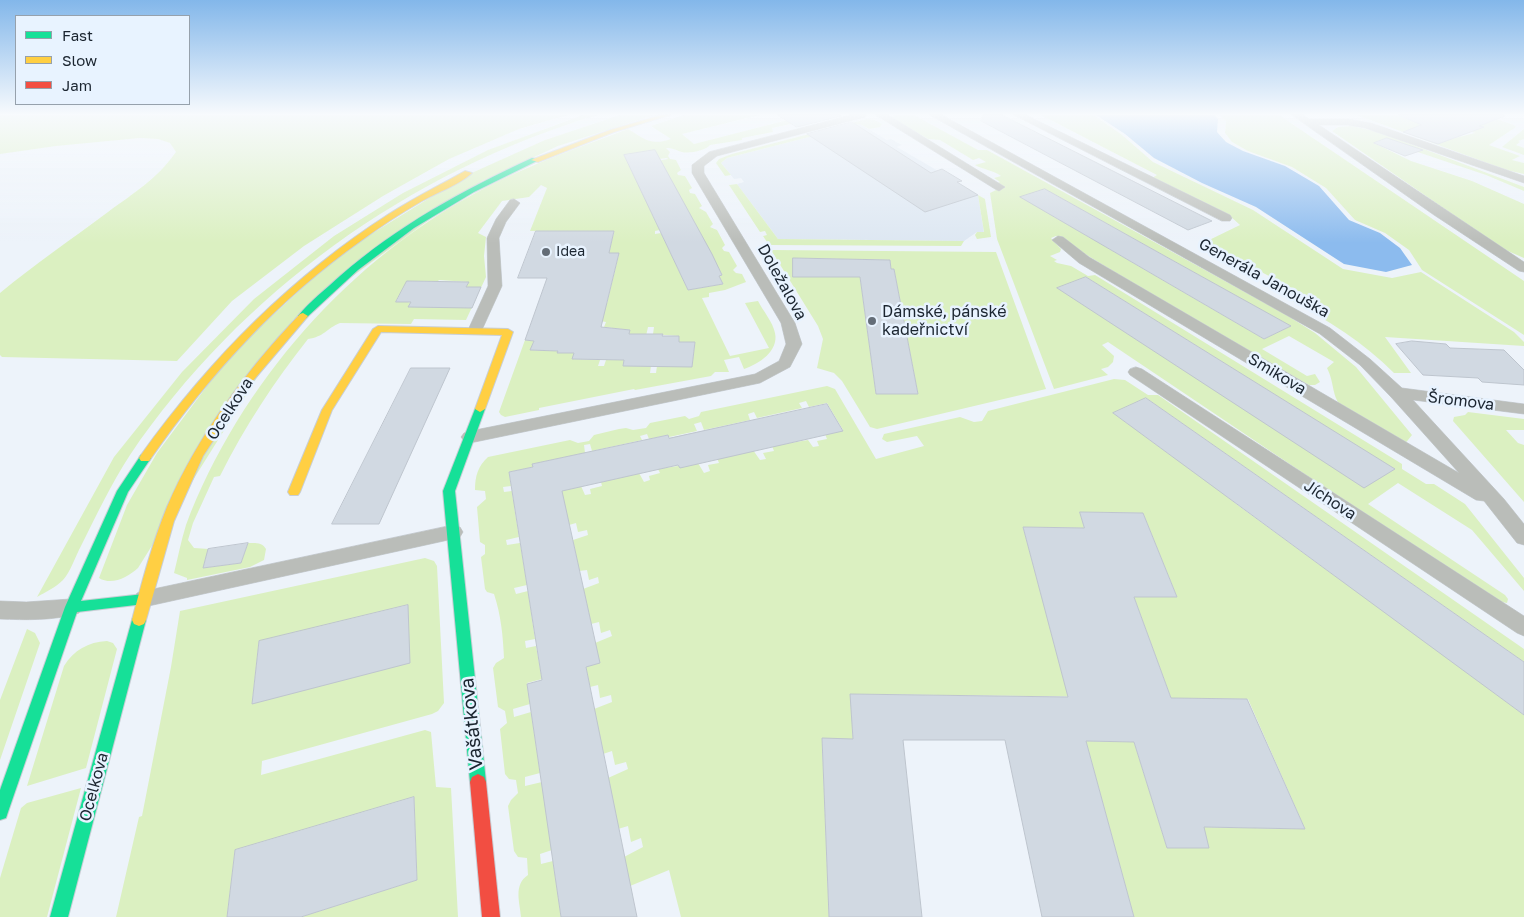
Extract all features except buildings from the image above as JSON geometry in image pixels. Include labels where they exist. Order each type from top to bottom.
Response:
[{"type":"street","name":"Ocelkova","points":[[59,917],[144,599],[172,510],[208,442],[243,386],[279,340],[328,291],[375,251],[484,182],[537,158]]},
{"type":"street","name":"Doležalova","points":[[470,437],[760,378],[785,364],[794,344],[788,324],[698,173],[698,165],[708,158]]},
{"type":"street","points":[[951,158],[999,187]]},
{"type":"street","name":"Generála Janouška","points":[[1012,158],[1325,331],[1365,362],[1397,394],[1497,504],[1524,538]]},
{"type":"street","points":[[1105,158],[1226,218]]},
{"type":"street","points":[[1360,158],[1524,268]]},
{"type":"street","points":[[1461,158],[1524,180]]},
{"type":"street","name":"Ocelkova","points":[[0,812],[72,607],[123,490],[162,432],[232,349],[302,281],[356,239],[406,206],[478,168]]},
{"type":"street","points":[[475,330],[495,286],[493,238],[500,222],[514,202]]},
{"type":"street","name":"Smikova","points":[[1058,240],[1084,260],[1497,504]]},
{"type":"street","name":"Vašátkova","points":[[294,492],[327,410],[378,329],[508,332],[470,437],[448,491],[491,917]]},
{"type":"street","name":"Jíchova","points":[[1136,372],[1524,627]]},
{"type":"street","name":"Šromova","points":[[1397,394],[1524,409]]},
{"type":"street","points":[[0,610],[72,607],[144,599],[452,532]]},
{"type":"shaded area","points":[[727,158],[916,158],[945,175],[949,174],[962,181],[958,183],[978,195],[984,233],[977,232],[964,241],[778,239],[737,184],[744,182],[741,178],[734,179],[721,163]]},
{"type":"green space","points":[[171,158],[452,158],[383,196],[304,246],[232,301],[177,361],[2,357],[0,355],[0,293],[145,185]]},
{"type":"green space","points":[[473,158],[485,158],[460,169],[395,205],[334,245],[277,291],[223,341],[174,396],[130,455],[104,500],[66,576],[57,585],[37,597],[114,457],[182,372],[254,299],[334,236],[403,193]]},
{"type":"green space","points":[[505,158],[532,158],[482,181],[293,320],[138,568],[125,577],[114,581],[99,578],[127,505],[157,453],[231,354],[339,254],[465,176]]},
{"type":"green space","points":[[552,158],[625,158],[660,230],[655,231],[655,234],[661,233],[688,290],[723,284],[719,276],[722,275],[718,267],[715,268],[657,161],[668,159],[658,158],[669,158],[676,160],[681,170],[677,173],[678,175],[685,176],[692,188],[689,190],[690,193],[695,194],[702,206],[699,208],[706,212],[713,224],[710,227],[717,230],[725,245],[722,248],[724,251],[729,252],[737,266],[733,270],[736,273],[742,274],[746,282],[725,290],[709,293],[709,297],[702,298],[730,356],[769,348],[745,303],[758,301],[774,329],[775,340],[771,351],[756,364],[744,369],[739,357],[724,360],[729,372],[715,372],[711,376],[634,389],[539,408],[539,410],[505,417],[501,415],[499,412],[525,340],[534,341],[531,350],[574,353],[573,359],[600,360],[598,366],[604,366],[606,360],[624,360],[623,366],[651,366],[650,373],[656,373],[657,366],[692,366],[695,342],[679,342],[679,336],[653,334],[654,327],[648,327],[646,336],[629,336],[630,330],[604,327],[606,322],[600,321],[586,303],[607,303],[619,254],[609,253],[614,232],[530,231],[547,188],[541,185],[529,197],[502,201],[478,233],[486,237],[484,256],[486,277],[477,297],[481,287],[466,287],[468,282],[439,280],[408,281],[396,301],[472,308],[466,320],[414,319],[411,324],[340,323],[318,336],[308,339],[261,405],[220,476],[214,477],[193,523],[188,540],[194,548],[209,549],[203,568],[241,563],[248,543],[263,545],[266,549],[264,560],[250,567],[187,580],[187,578],[174,573],[186,525],[209,473],[237,422],[269,374],[305,329],[345,288],[389,250],[436,217],[485,188]]},
{"type":"green space","points":[[728,158],[721,163],[731,175],[725,176],[716,163],[719,159]]},
{"type":"green space","points":[[969,158],[1001,158],[1285,314],[1315,333],[1356,367],[1412,435],[1404,445],[1343,409],[1335,395],[1327,368],[1334,362],[1289,336],[1262,349],[1307,376],[1315,374],[1320,382],[1315,385],[1309,385],[1158,299],[1056,236],[1051,238],[1061,249],[1060,252],[1050,256],[1057,260],[1054,261],[1057,263],[1071,266],[1088,276],[1095,275],[1402,464],[1402,469],[1426,484],[1434,484],[1465,504],[1524,578],[1524,591],[1472,530],[1398,483],[1368,504],[1505,595],[1508,599],[1507,603],[1492,600],[1108,342],[1102,345],[1114,356],[1113,362],[1108,367],[1101,369],[1108,375],[1054,389],[997,239],[990,193],[996,190],[990,185],[1000,182],[994,178],[1001,176],[975,165],[986,162],[979,158],[973,160]],"holes":[[[1045,189],[1290,326],[1264,339],[1021,197]],[[1086,277],[1394,469],[1184,370],[1058,288]]]},
{"type":"green space","points":[[1124,158],[1148,158],[1153,162],[1253,210],[1343,269],[1392,278],[1421,272],[1514,332],[1524,342],[1524,346],[1385,337],[1411,373],[1394,373],[1370,351],[1345,333],[1291,300],[1299,292],[1205,242],[1240,225],[1230,216],[1152,178],[1157,175]]},
{"type":"green space","points":[[1267,158],[1342,158],[1524,281],[1524,335],[1422,270],[1409,250],[1385,233],[1355,220],[1326,188],[1292,167]]},
{"type":"green space","points":[[1371,158],[1404,158],[1472,181],[1524,204],[1524,258],[1501,248]]},
{"type":"green space","points":[[1435,158],[1447,158],[1524,187],[1524,191],[1486,175]]},
{"type":"green space","points":[[1473,158],[1516,158],[1512,160],[1524,163],[1524,174],[1506,170]]},
{"type":"green space","points":[[737,184],[778,239],[964,241],[961,246],[769,245],[763,236],[767,235],[765,231],[760,232],[729,185]]},
{"type":"green space","points":[[978,195],[985,199],[991,237],[977,239],[975,235],[977,232],[984,232]]},
{"type":"green space","points":[[771,250],[996,252],[1046,389],[877,429],[870,427],[842,381],[834,373],[817,368],[823,339],[818,326]],"holes":[[[793,258],[890,260],[891,269],[894,269],[918,394],[876,394],[860,277],[793,277]]]},
{"type":"green space","points":[[1114,379],[1125,380],[1148,395],[1158,395],[1524,649],[1524,662],[1146,398],[1114,413],[1128,424],[1131,423],[1142,434],[1173,457],[1176,456],[1239,506],[1335,576],[1337,574],[1524,715],[1524,917],[1134,917],[1086,741],[1134,742],[1167,848],[1204,827],[1305,829],[1248,699],[1171,698],[1134,597],[1177,597],[1143,513],[1081,512],[1084,528],[1023,527],[1063,675],[1117,697],[851,694],[853,739],[822,739],[829,917],[681,917],[669,870],[630,886],[624,857],[643,847],[641,838],[631,842],[628,826],[618,829],[608,778],[628,769],[626,762],[615,765],[612,751],[603,754],[594,709],[612,702],[611,695],[600,698],[598,685],[590,687],[586,667],[595,643],[612,636],[610,630],[601,633],[599,622],[591,624],[583,589],[599,583],[598,577],[589,580],[587,570],[579,571],[573,540],[588,535],[587,530],[578,532],[576,523],[569,525],[560,491],[581,486],[585,495],[591,494],[590,489],[602,486],[601,482],[639,473],[644,482],[650,480],[649,476],[660,473],[658,469],[698,463],[704,473],[710,471],[708,465],[719,463],[717,458],[753,450],[760,460],[766,459],[763,453],[774,451],[772,446],[808,440],[813,447],[819,446],[817,441],[827,439],[825,434],[843,430],[827,403],[809,407],[806,401],[799,403],[802,408],[757,418],[754,412],[748,414],[750,420],[704,430],[701,422],[694,424],[697,431],[669,437],[667,435],[649,439],[647,434],[640,436],[642,440],[592,451],[590,444],[584,445],[585,453],[533,464],[533,467],[509,472],[511,486],[503,487],[504,492],[512,491],[513,500],[517,499],[514,506],[519,537],[506,540],[507,545],[520,543],[527,585],[514,588],[516,594],[528,591],[535,639],[525,641],[526,648],[536,646],[542,679],[527,683],[530,704],[513,709],[514,717],[531,712],[540,773],[525,777],[525,786],[542,782],[552,850],[540,854],[541,864],[553,861],[561,917],[521,917],[518,894],[520,884],[528,875],[527,858],[518,857],[514,851],[508,806],[518,793],[516,780],[509,779],[505,774],[500,729],[507,723],[505,711],[498,707],[493,668],[496,663],[504,658],[502,634],[494,594],[487,592],[485,589],[481,557],[485,554],[485,545],[480,542],[477,507],[486,499],[485,491],[475,490],[478,472],[488,457],[570,440],[578,443],[589,441],[594,435],[619,429],[633,430],[646,428],[650,423],[685,416],[689,419],[699,416],[701,412],[827,386],[835,389],[876,459],[924,446],[917,436],[887,442],[882,439],[884,434],[960,417],[974,422],[982,421],[988,411]]},
{"type":"green space","points":[[1468,412],[1524,419],[1524,430],[1506,430],[1518,443],[1524,445],[1524,502],[1453,421],[1454,417],[1465,415]]},
{"type":"green space","points":[[425,558],[434,561],[437,566],[444,703],[438,711],[262,761],[261,775],[425,730],[431,732],[436,787],[451,788],[458,917],[301,917],[417,880],[414,797],[235,850],[227,917],[116,917],[139,817],[142,816],[180,611]],"holes":[[[408,605],[252,703],[259,642]]]},
{"type":"green space","points":[[27,629],[35,633],[40,643],[0,760],[0,700]]},
{"type":"green space","points":[[107,641],[113,643],[117,649],[86,768],[27,786],[64,666],[72,655],[82,648],[94,643]]},
{"type":"green space","points":[[81,788],[47,917],[0,917],[0,878],[21,808],[27,803]]},
{"type":"water","points":[[1154,158],[1262,158],[1285,166],[1319,186],[1349,220],[1380,233],[1400,248],[1412,265],[1386,272],[1344,264],[1256,207],[1202,183]]},
{"type":"traffic: fast","points":[[303,316],[355,268],[411,226],[472,190],[535,160]]},
{"type":"traffic: fast","points":[[478,782],[449,491],[480,409]]},
{"type":"traffic: fast","points":[[0,812],[72,607],[123,491],[145,458]]},
{"type":"traffic: fast","points":[[72,607],[144,599]]},
{"type":"traffic: fast","points":[[59,917],[139,620]]},
{"type":"traffic: slow","points":[[535,160],[541,158]]},
{"type":"traffic: slow","points":[[145,458],[195,391],[252,328],[283,299],[315,271],[392,215],[468,173]]},
{"type":"traffic: slow","points":[[139,620],[163,534],[184,482],[198,456],[247,381],[303,316]]},
{"type":"traffic: slow","points":[[294,492],[327,410],[378,329],[508,332],[480,409]]},
{"type":"traffic: jam","points":[[478,782],[491,917]]},
{"type":"place","name":"Idea","points":[[546,252]]},
{"type":"place","name":"Dámské, pánské kadeřnictví","points":[[872,321]]}]
